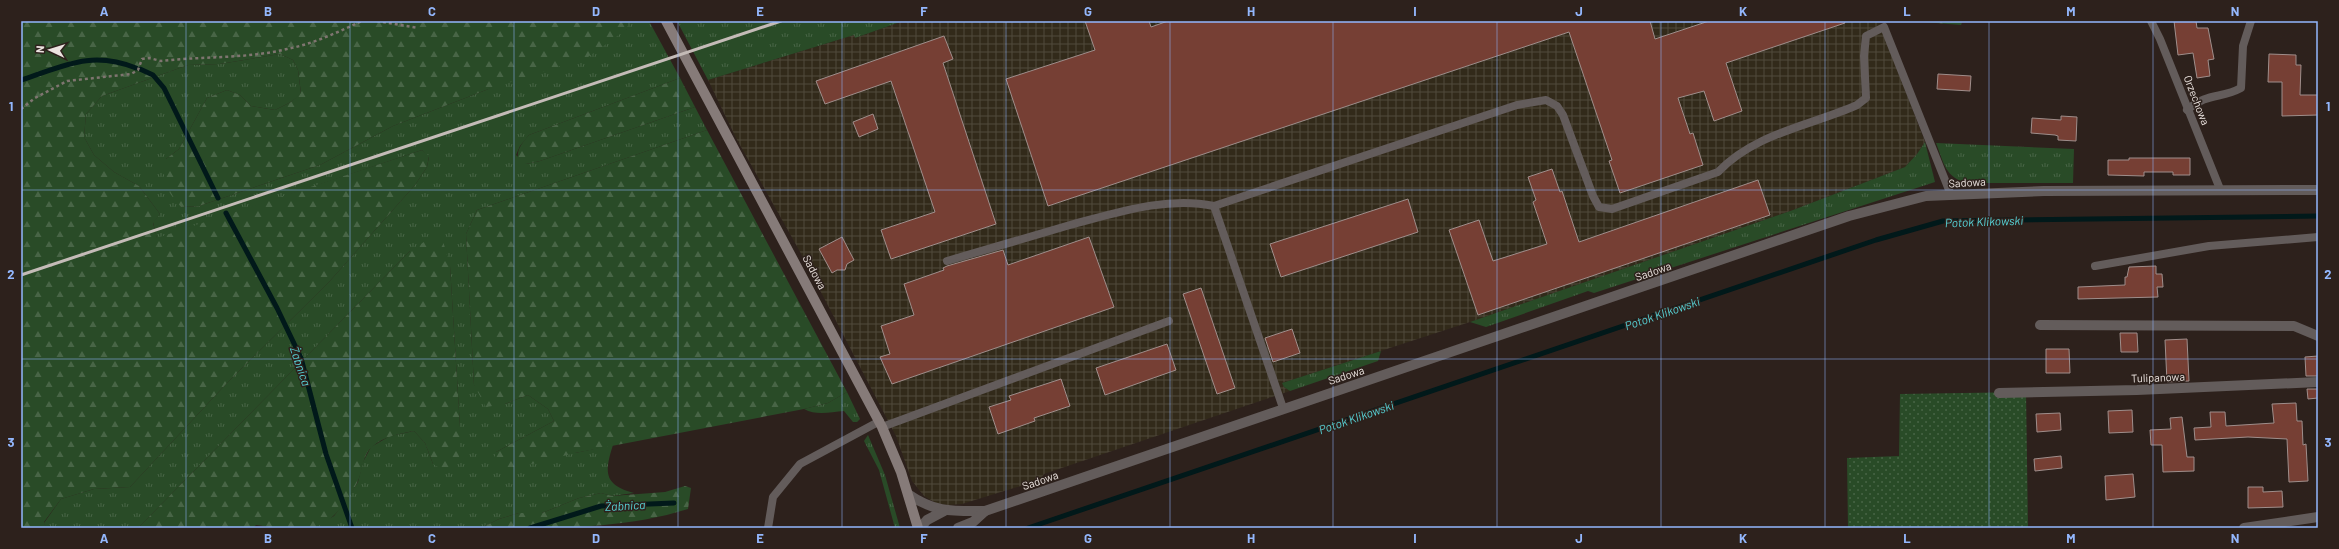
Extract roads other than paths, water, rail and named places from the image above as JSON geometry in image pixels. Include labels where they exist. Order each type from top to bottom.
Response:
[{"type":"main road","name":"Sadowa","points":[[666,21],[881,424],[908,494]]},
{"type":"main road","points":[[908,494],[919,528]]},
{"type":"street","name":"Sadowa","points":[[908,494],[923,505],[944,511],[985,511],[1849,216],[1926,196],[2044,191],[2220,189],[2318,190]]},
{"type":"street","points":[[2040,325],[2294,326],[2318,336]]},
{"type":"street","name":"Tulipanowa","points":[[1999,393],[2137,390],[2318,382]]},
{"type":"street","points":[[919,528],[927,520],[944,511]]},
{"type":"street","points":[[958,528],[970,525],[985,511]]},
{"type":"street","points":[[2244,528],[2318,517]]},
{"type":"lane","name":"Orzechowa","points":[[2151,21],[2160,39],[2187,110],[2220,189]]},
{"type":"lane","points":[[2187,110],[2198,101],[2213,95],[2234,92],[2241,88],[2243,46],[2251,21]]},
{"type":"lane","points":[[947,261],[1114,213],[1160,205],[1197,203],[1214,206],[1517,105],[1546,100],[1557,106],[1563,115],[1593,196],[1599,207],[1612,209],[1718,172],[1731,158],[1753,144],[1857,105],[1866,98],[1864,56],[1866,36],[1884,27],[1951,195]]},
{"type":"lane","points":[[1214,206],[1283,408]]},
{"type":"lane","points":[[2095,266],[2209,246],[2318,237]]},
{"type":"lane","points":[[768,528],[773,497],[800,464],[881,424],[1169,321]]},
{"type":"waterway","name":"Żabnica","points":[[21,80],[64,65],[91,60],[105,60],[136,68]]},
{"type":"waterway","name":"Żabnica","points":[[140,69],[153,75],[164,88],[218,198]]},
{"type":"waterway","name":"Żabnica","points":[[226,213],[277,308],[301,358],[326,454],[352,528]]},
{"type":"waterway","name":"Potok Klikowski","points":[[1028,528],[1876,240],[1943,221],[2318,216]]},
{"type":"waterway","name":"Żabnica","points":[[530,528],[601,506],[674,503]]},
{"type":"railway","points":[[21,275],[781,21]]}]
